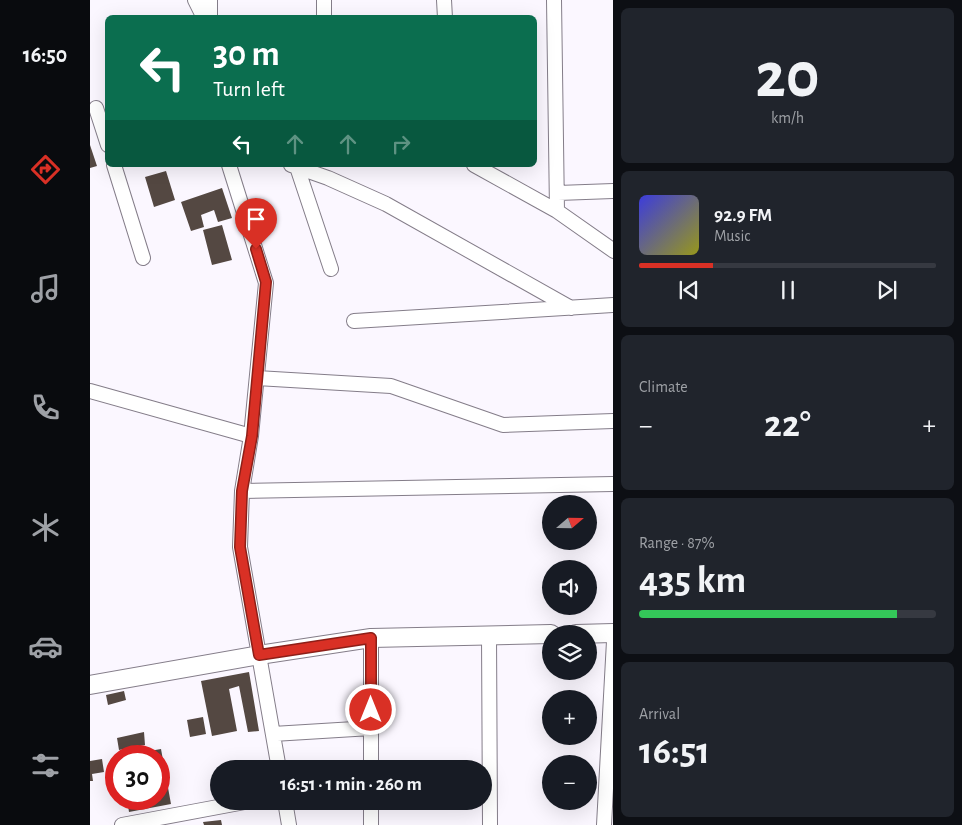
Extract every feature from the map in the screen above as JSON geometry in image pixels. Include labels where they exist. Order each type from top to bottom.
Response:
[{"type":"street","points":[[195,0],[202,15]]},
{"type":"street","points":[[210,0],[210,15]]},
{"type":"street","points":[[324,0],[324,15]]},
{"type":"street","points":[[444,0],[445,15]]},
{"type":"street","points":[[554,0],[557,211]]},
{"type":"street","points":[[98,108],[105,134]]},
{"type":"street","points":[[115,167],[143,258]]},
{"type":"street","points":[[230,167],[266,282],[252,436],[242,491],[240,547],[277,760]]},
{"type":"street","points":[[294,167],[331,269]]},
{"type":"street","points":[[300,167],[327,172],[572,308]]},
{"type":"street","points":[[478,167],[557,211],[613,251]]},
{"type":"street","points":[[558,193],[613,191]]},
{"type":"street","points":[[354,321],[613,305]]},
{"type":"street","points":[[257,378],[391,386],[503,425],[613,421]]},
{"type":"street","points":[[90,391],[252,436]]},
{"type":"street","points":[[242,491],[613,484]]},
{"type":"street","points":[[597,633],[613,633]]},
{"type":"street","points":[[90,685],[259,655],[371,638],[542,634]]},
{"type":"street","points":[[489,635],[490,825]]},
{"type":"street","points":[[371,638],[371,760]]},
{"type":"street","points":[[604,825],[613,641]]},
{"type":"street","points":[[273,734],[371,728]]},
{"type":"street","points":[[122,825],[210,808]]},
{"type":"street","points":[[286,810],[289,825]]},
{"type":"street","points":[[371,810],[371,825]]},
{"type":"building","points":[[90,145],[97,166],[90,168]]},
{"type":"building","points":[[166,171],[175,200],[154,207],[145,177]]},
{"type":"building","points":[[222,188],[232,218],[218,222],[214,210],[201,215],[204,227],[191,231],[181,202]]},
{"type":"building","points":[[222,225],[232,260],[212,265],[203,230]]},
{"type":"building","points":[[249,672],[259,731],[248,732],[239,686],[229,689],[237,731],[212,736],[201,681]]},
{"type":"building","points":[[124,691],[126,700],[108,705],[106,695]]},
{"type":"building","points":[[203,717],[206,734],[190,737],[187,720]]},
{"type":"building","points":[[144,732],[145,745],[118,745],[117,738]]},
{"type":"building","points":[[102,759],[104,772],[92,774],[93,781],[90,781],[90,761]]},
{"type":"building","points":[[221,820],[222,825],[204,825],[203,822]]},
{"type":"route","points":[[256,249],[266,282],[252,436],[242,491],[240,547],[259,655],[371,638],[371,710]]}]
